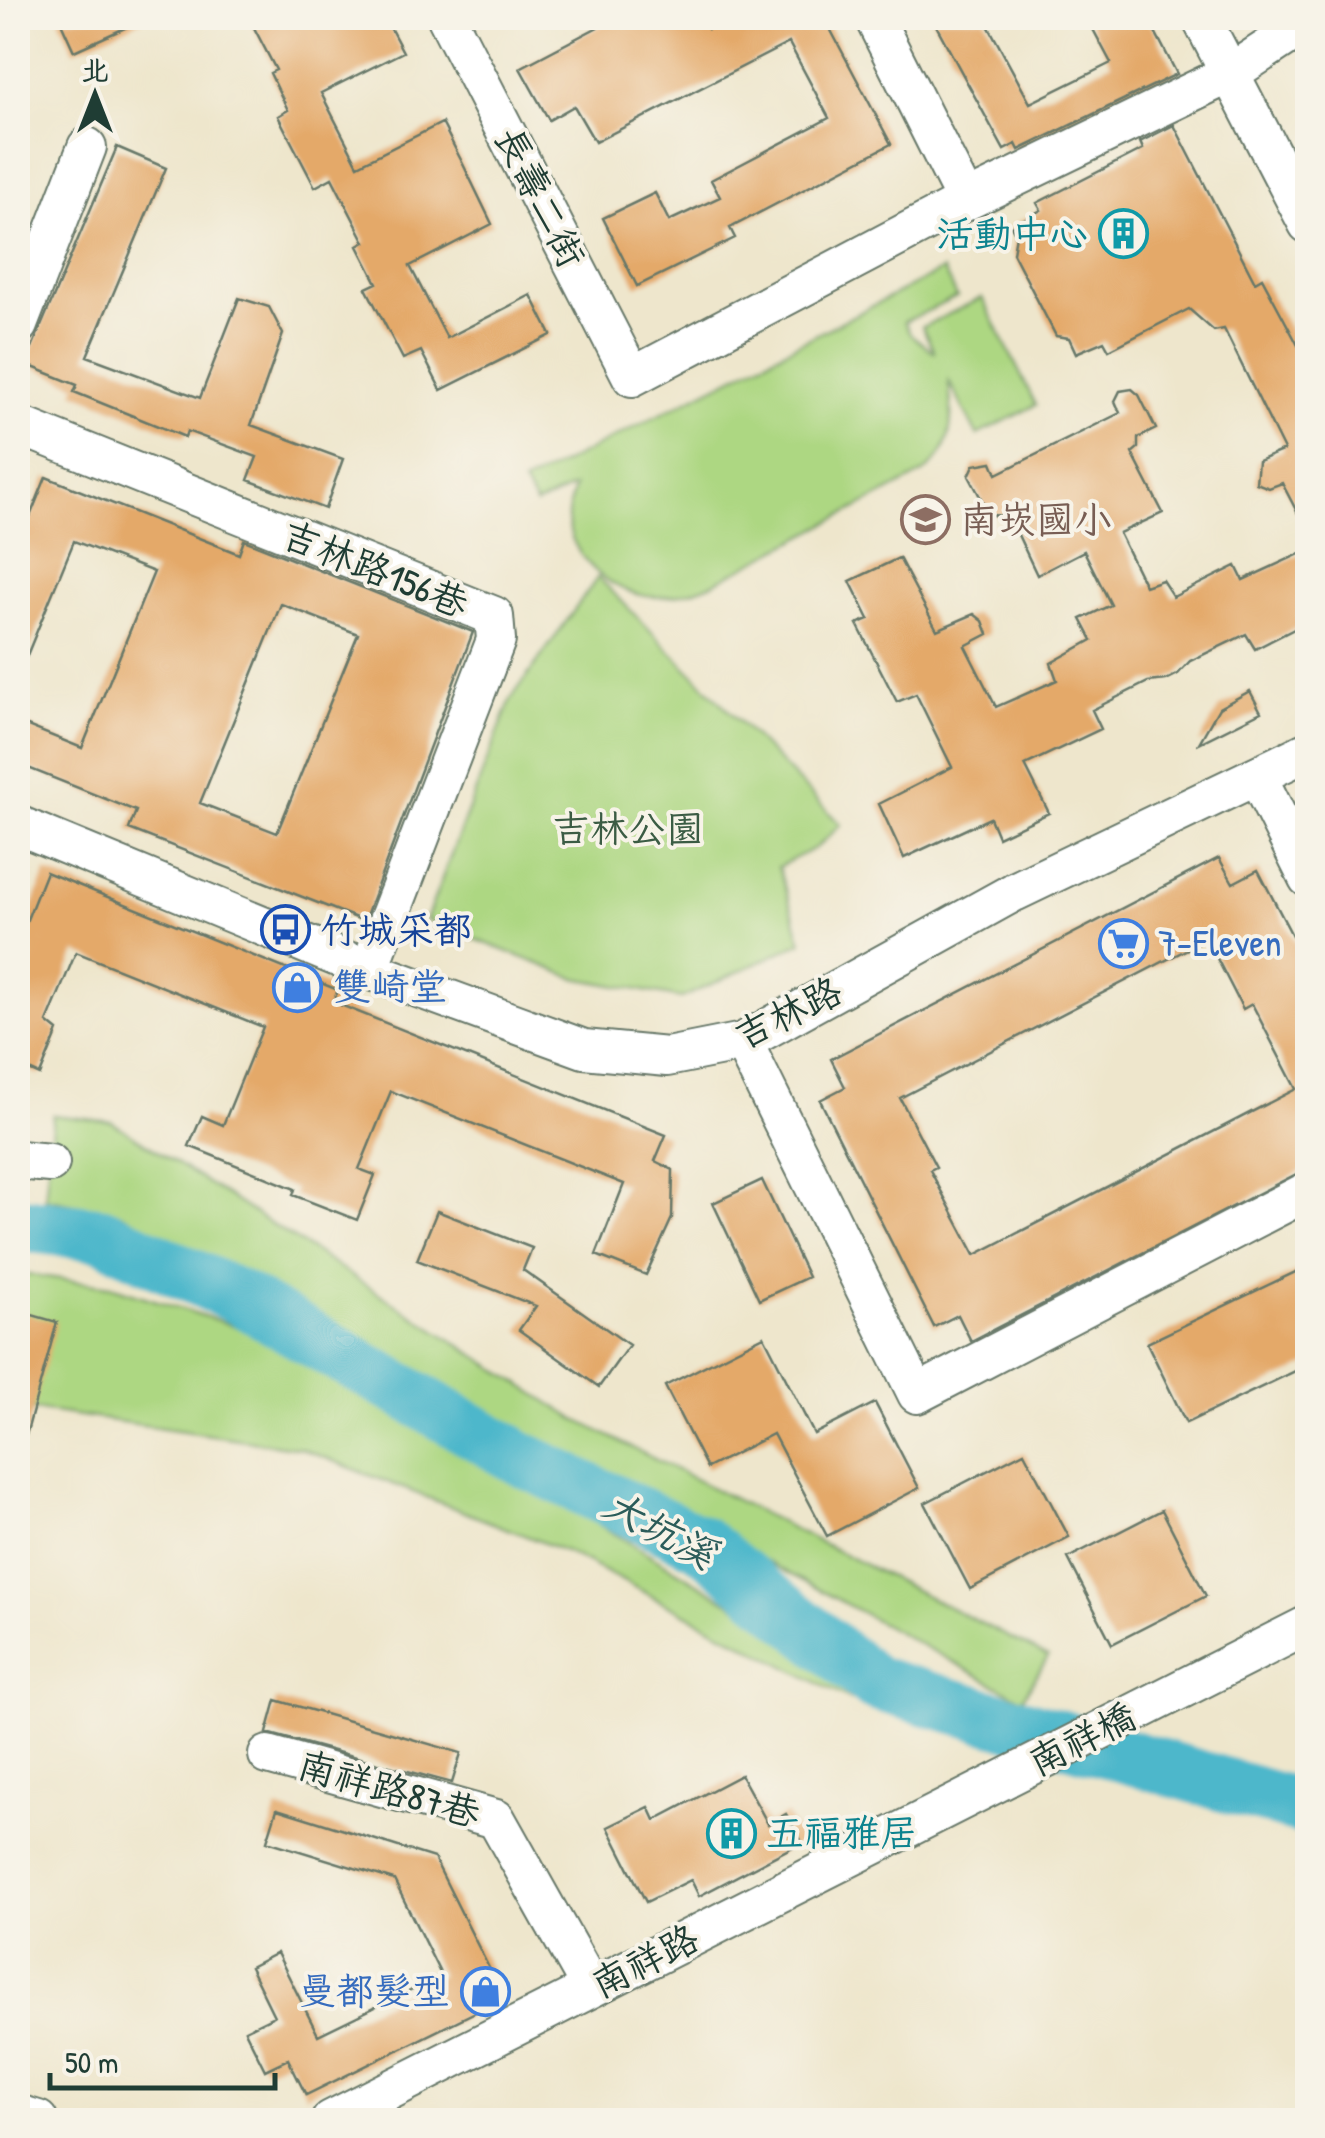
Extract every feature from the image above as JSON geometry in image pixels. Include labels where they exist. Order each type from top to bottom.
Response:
[{"type":"street","name":"長壽二街","points":[[448,18],[632,378],[966,201]]},
{"type":"street","points":[[874,18],[966,201],[1229,74],[1308,22]]},
{"type":"street","points":[[1201,18],[1308,224]]},
{"type":"street","points":[[18,325],[87,146]]},
{"type":"street","name":"吉林路156巷","points":[[18,425],[494,616],[496,640],[369,970]]},
{"type":"street","name":"吉林路","points":[[18,824],[369,970],[584,1049],[668,1057],[743,1042],[1014,892],[1308,751]]},
{"type":"street","points":[[1257,776],[1308,878]]},
{"type":"street","points":[[743,1042],[918,1394],[1308,1191]]},
{"type":"street","name":"南祥橋","points":[[958,1802],[1308,1625]]},
{"type":"street","name":"南祥路87巷","points":[[268,1755],[496,1819],[591,1988]]},
{"type":"street","name":"南祥路","points":[[331,2120],[958,1802]]},
{"type":"street","points":[[18,2114],[38,2120]]},
{"type":"green space","points":[[943,270],[957,297],[904,322],[910,334],[935,353],[922,327],[982,298],[1036,405],[977,435],[948,379],[950,431],[933,465],[711,584],[671,596],[626,591],[598,573],[577,548],[568,515],[574,487],[536,505],[523,484]]},
{"type":"green space","name":"吉林公園","points":[[598,577],[841,825],[817,847],[778,867],[802,942],[682,998],[575,978],[426,920],[511,699]]},
{"type":"green space","points":[[53,1115],[112,1122],[573,1418],[1048,1657],[1022,1699],[122,1214],[45,1198]]},
{"type":"green space","points":[[18,1273],[111,1286],[275,1339],[536,1487],[862,1681],[851,1700],[567,1552],[300,1448],[18,1407]]},
{"type":"building","points":[[59,18],[147,18],[74,51]]},
{"type":"building","points":[[249,18],[385,18],[403,52],[321,93],[358,165],[442,123],[492,224],[410,266],[447,338],[531,295],[551,335],[441,390],[421,351],[403,359],[366,288],[377,283],[358,246],[365,242],[332,178],[315,187],[278,116],[288,110],[270,73],[276,70]]},
{"type":"building","points":[[615,18],[702,18],[708,29],[730,18],[839,18],[827,23],[891,144],[730,228],[735,238],[637,286],[603,218],[655,193],[669,221],[720,197],[711,180],[829,118],[789,43],[595,142],[574,106],[549,120],[520,68]]},
{"type":"building","points":[[932,18],[984,18],[1030,103],[1111,63],[1087,18],[1148,18],[1177,74],[1019,150],[1016,144],[1004,150]]},
{"type":"building","name":"活動中心","points":[[1174,125],[1255,282],[1262,278],[1308,364],[1308,533],[1282,483],[1269,488],[1256,483],[1258,461],[1284,450],[1224,329],[1214,331],[1189,309],[1109,350],[1104,341],[1076,353],[1069,338],[1056,336],[1013,253],[1016,235],[1011,226],[1041,210],[1037,203],[1143,149],[1140,142]]},
{"type":"building","points":[[117,147],[166,168],[87,356],[200,398],[239,298],[269,307],[283,334],[251,425],[343,459],[325,509],[248,480],[257,457],[187,431],[185,437],[74,392],[77,385],[25,364]]},
{"type":"building","points":[[1132,389],[1156,429],[1138,438],[1138,448],[1132,453],[1163,513],[1119,533],[1145,586],[1162,580],[1173,597],[1236,566],[1243,580],[1308,550],[1308,610],[1297,615],[1302,625],[1255,649],[1246,634],[1190,661],[1166,680],[1148,682],[1092,710],[1101,729],[1025,765],[1049,813],[998,837],[990,818],[904,858],[879,804],[952,767],[916,694],[897,702],[857,624],[869,619],[850,581],[899,558],[937,630],[974,614],[983,621],[988,634],[965,646],[996,707],[1057,680],[1051,663],[1092,640],[1081,619],[1111,605],[1084,551],[1037,575],[1009,516],[990,515],[969,476],[974,465],[992,462],[997,474],[1120,413],[1115,401],[1120,391]]},
{"type":"building","points":[[46,477],[239,554],[244,540],[473,632],[364,921],[129,829],[136,811],[18,764],[18,722],[82,748],[154,572],[74,541],[18,677],[18,546]],"holes":[[[281,604],[358,634],[277,833],[200,803]]]},
{"type":"building","points":[[1250,691],[1261,712],[1199,743],[1219,708]]},
{"type":"building","points":[[1219,858],[1233,883],[1258,870],[1308,966],[1308,1168],[971,1341],[958,1315],[934,1327],[820,1100],[845,1087],[831,1059]],"holes":[[[1207,939],[1243,1009],[1252,1004],[1296,1089],[975,1255],[930,1170],[936,1167],[900,1098]]]},
{"type":"building","points":[[46,872],[338,990],[333,1002],[666,1135],[655,1161],[673,1170],[672,1218],[646,1275],[596,1255],[624,1184],[391,1091],[359,1169],[375,1175],[357,1220],[293,1195],[295,1189],[189,1146],[202,1116],[223,1125],[263,1027],[76,952],[47,1022],[58,1031],[40,1075],[18,1065],[18,942]]},
{"type":"building","points":[[762,1180],[808,1277],[759,1300],[713,1203]]},
{"type":"building","points":[[437,1211],[532,1248],[523,1270],[629,1345],[599,1387],[519,1330],[536,1306],[417,1260]]},
{"type":"building","points":[[1308,1266],[1308,1365],[1186,1423],[1147,1343]]},
{"type":"building","points":[[18,1311],[57,1322],[25,1439],[18,1438]]},
{"type":"building","points":[[764,1336],[814,1434],[875,1403],[919,1488],[827,1536],[773,1434],[707,1468],[665,1386]]},
{"type":"building","points":[[1024,1452],[1069,1537],[970,1589],[925,1503]]},
{"type":"building","points":[[1162,1510],[1206,1596],[1112,1644],[1068,1558]]},
{"type":"building","points":[[276,1700],[461,1753],[452,1783],[267,1733]]},
{"type":"building","name":"五福雅居","points":[[741,1775],[768,1824],[786,1814],[802,1842],[699,1896],[691,1880],[646,1902],[608,1827],[649,1807],[655,1820]]},
{"type":"building","points":[[277,1809],[434,1858],[504,1998],[306,2095],[288,2059],[265,2070],[245,2030],[274,2016],[250,1967],[277,1953],[318,2035],[441,1975],[394,1880],[267,1841]]},
{"type":"waterway","name":"大坑溪","points":[[18,1224],[101,1234],[242,1299],[524,1460],[701,1543],[874,1683],[1308,1809]]},
{"type":"place","name":"活動中心","points":[[1123,234]]},
{"type":"place","name":"南崁國小","points":[[925,520]]},
{"type":"place","name":"竹城采都","points":[[285,930]]},
{"type":"place","name":"7-Eleven","points":[[1123,943]]},
{"type":"place","name":"雙崎堂","points":[[298,987]]},
{"type":"place","name":"五福雅居","points":[[731,1833]]},
{"type":"place","name":"曼都髮型","points":[[485,1991]]}]
